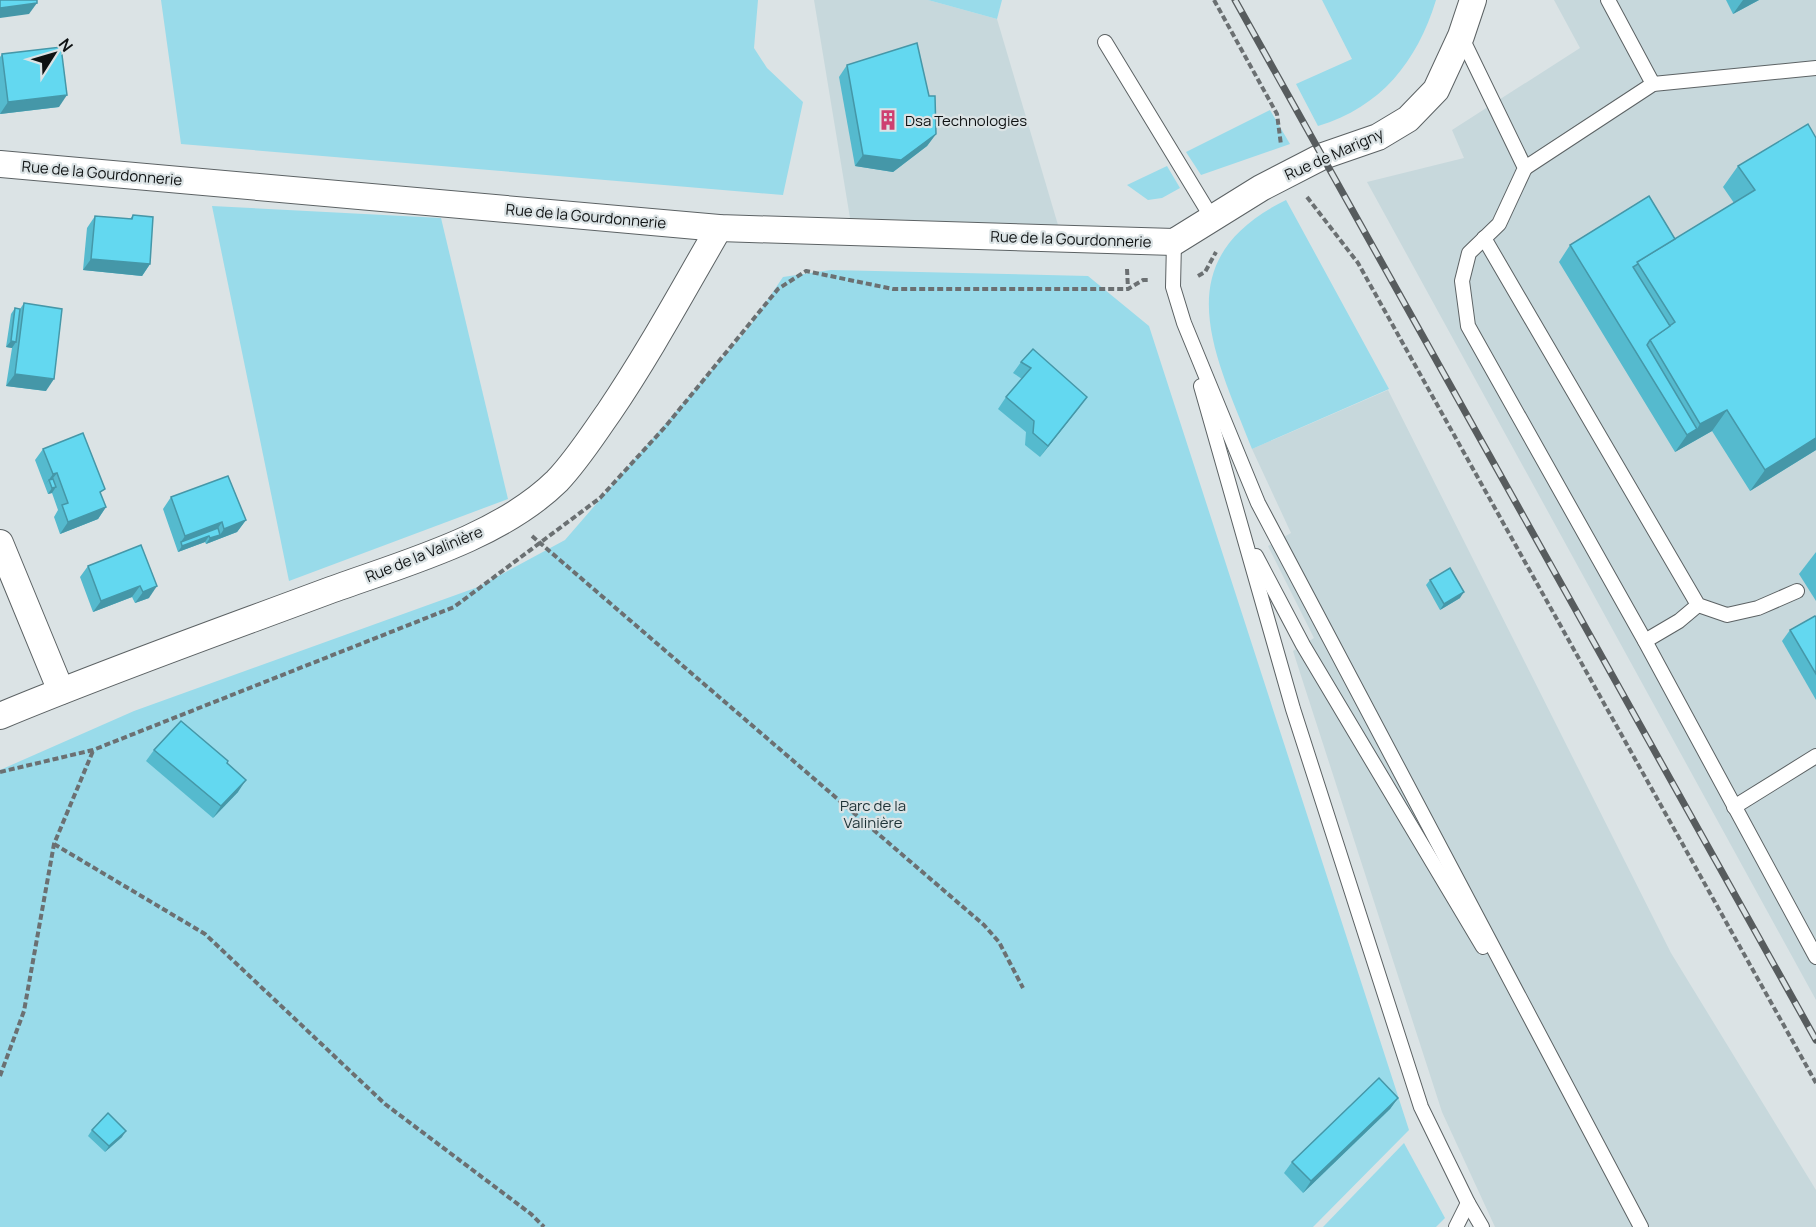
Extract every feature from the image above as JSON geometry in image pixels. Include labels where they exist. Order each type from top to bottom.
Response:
[{"type":"street","name":"Rue de Marigny","points":[[1174,242],[1293,171],[1323,156],[1378,137],[1408,119],[1436,90],[1461,36],[1473,0]]},
{"type":"street","name":"Rue de la Gourdonnerie","points":[[0,164],[719,228],[1174,242]]},
{"type":"street","name":"Rue de la Valinière","points":[[0,716],[61,690],[425,555],[486,529],[509,515],[555,482],[578,457],[628,384],[719,228]]},
{"type":"street","points":[[0,543],[61,690]]},
{"type":"lane","points":[[1608,0],[1653,84]]},
{"type":"lane","points":[[1461,36],[1525,168]]},
{"type":"lane","points":[[1105,42],[1212,218]]},
{"type":"lane","points":[[1816,68],[1653,84],[1525,168],[1498,224],[1469,253],[1462,281],[1468,326],[1645,641],[1816,957]]},
{"type":"lane","points":[[1484,238],[1698,605],[1727,615],[1758,609],[1797,591]]},
{"type":"lane","points":[[1174,242],[1173,287],[1293,709],[1421,1107],[1482,1227]]},
{"type":"lane","points":[[1184,323],[1258,503],[1641,1227]]},
{"type":"lane","points":[[1242,530],[1302,645],[1570,1093]]},
{"type":"lane","points":[[1645,641],[1679,621],[1698,605]]},
{"type":"lane","points":[[1734,807],[1816,756]]},
{"type":"lane","points":[[1456,1227],[1468,1203]]},
{"type":"path","points":[[1214,0],[1277,114],[1282,148],[1303,191],[1358,263],[1816,1083]]},
{"type":"path","points":[[0,772],[93,750],[454,607],[600,498],[665,427],[778,289],[806,271],[892,289],[1128,289]]},
{"type":"path","points":[[509,515],[984,925],[999,942],[1023,988]]},
{"type":"path","points":[[0,1076],[24,1011],[54,844],[93,750]]},
{"type":"path","points":[[54,844],[205,934],[385,1104],[531,1214],[544,1227]]},
{"type":"shaded area","points":[[814,0],[928,0],[997,19],[1058,225],[850,218]]},
{"type":"shaded area","points":[[1554,0],[1816,0],[1816,1000],[1367,182],[1464,158],[1452,130],[1580,48]]},
{"type":"shaded area","points":[[1388,390],[1671,953],[1816,1190],[1816,1227],[1495,1227],[1442,1112],[1293,651],[1314,638],[1268,546],[1291,533],[1252,449]]},
{"type":"green space","points":[[161,0],[758,0],[754,48],[767,68],[803,102],[783,195],[181,144]]},
{"type":"green space","points":[[928,0],[1002,0],[997,19]]},
{"type":"green space","points":[[1322,0],[1436,0],[1418,43],[1394,79],[1360,107],[1318,126],[1296,84],[1352,59]]},
{"type":"green space","points":[[1270,110],[1290,144],[1201,175],[1186,152]]},
{"type":"green space","points":[[1167,166],[1180,188],[1162,198],[1148,200],[1127,185]]},
{"type":"green space","points":[[1286,200],[1389,389],[1252,449],[1224,378],[1214,343],[1209,311],[1212,280],[1224,251],[1248,224]]},
{"type":"green space","points":[[212,206],[441,218],[508,499],[289,581]]},
{"type":"green space","name":"Parc de la Valinière","points":[[831,270],[1088,276],[1149,326],[1409,1130],[1313,1227],[0,1227],[0,770],[134,711],[478,587],[565,540],[750,326],[783,277]]},
{"type":"green space","points":[[1404,1143],[1445,1218],[1436,1227],[1323,1227]]},
{"type":"building","points":[[0,0],[37,0],[37,3],[0,8]]},
{"type":"building","name":"Dsa Technologies","points":[[917,43],[929,96],[935,96],[936,134],[901,160],[863,155],[847,65]]},
{"type":"building","points":[[61,47],[67,95],[8,102],[2,54]]},
{"type":"building","points":[[1808,124],[1816,138],[1816,438],[1765,470],[1727,410],[1700,424],[1650,340],[1675,322],[1637,262],[1755,190],[1738,166]]},
{"type":"building","points":[[1649,196],[1675,239],[1637,262],[1638,264],[1633,267],[1670,326],[1650,340],[1647,345],[1697,429],[1687,435],[1570,245]]},
{"type":"building","points":[[133,215],[153,217],[150,264],[91,259],[95,216],[132,219]]},
{"type":"building","points":[[24,303],[62,309],[54,379],[15,374]]},
{"type":"building","points":[[15,308],[20,309],[16,342],[11,341]]},
{"type":"building","points":[[1033,349],[1087,397],[1048,446],[1033,433],[1034,421],[1006,397],[1031,368],[1021,362]]},
{"type":"building","points":[[83,433],[105,489],[100,492],[106,507],[68,522],[62,505],[68,503],[57,473],[53,474],[43,449]]},
{"type":"building","points":[[228,476],[246,520],[224,529],[222,522],[185,536],[171,497]]},
{"type":"building","points":[[53,479],[56,487],[52,488],[49,480]]},
{"type":"building","points":[[218,528],[220,535],[210,538],[209,536],[182,546],[181,542]]},
{"type":"building","points":[[141,545],[157,586],[143,592],[140,586],[101,601],[88,566]]},
{"type":"building","points":[[1450,568],[1464,592],[1444,604],[1430,580]]},
{"type":"building","points":[[1816,617],[1816,674],[1790,630]]},
{"type":"building","points":[[181,721],[228,761],[227,763],[246,780],[221,806],[154,750]]},
{"type":"building","points":[[1379,1078],[1398,1098],[1311,1181],[1292,1162]]},
{"type":"building","points":[[108,1113],[126,1131],[109,1146],[92,1130]]},
{"type":"railway","points":[[1235,0],[1816,1040]]},
{"type":"place","name":"Dsa Technologies","points":[[888,120]]}]
